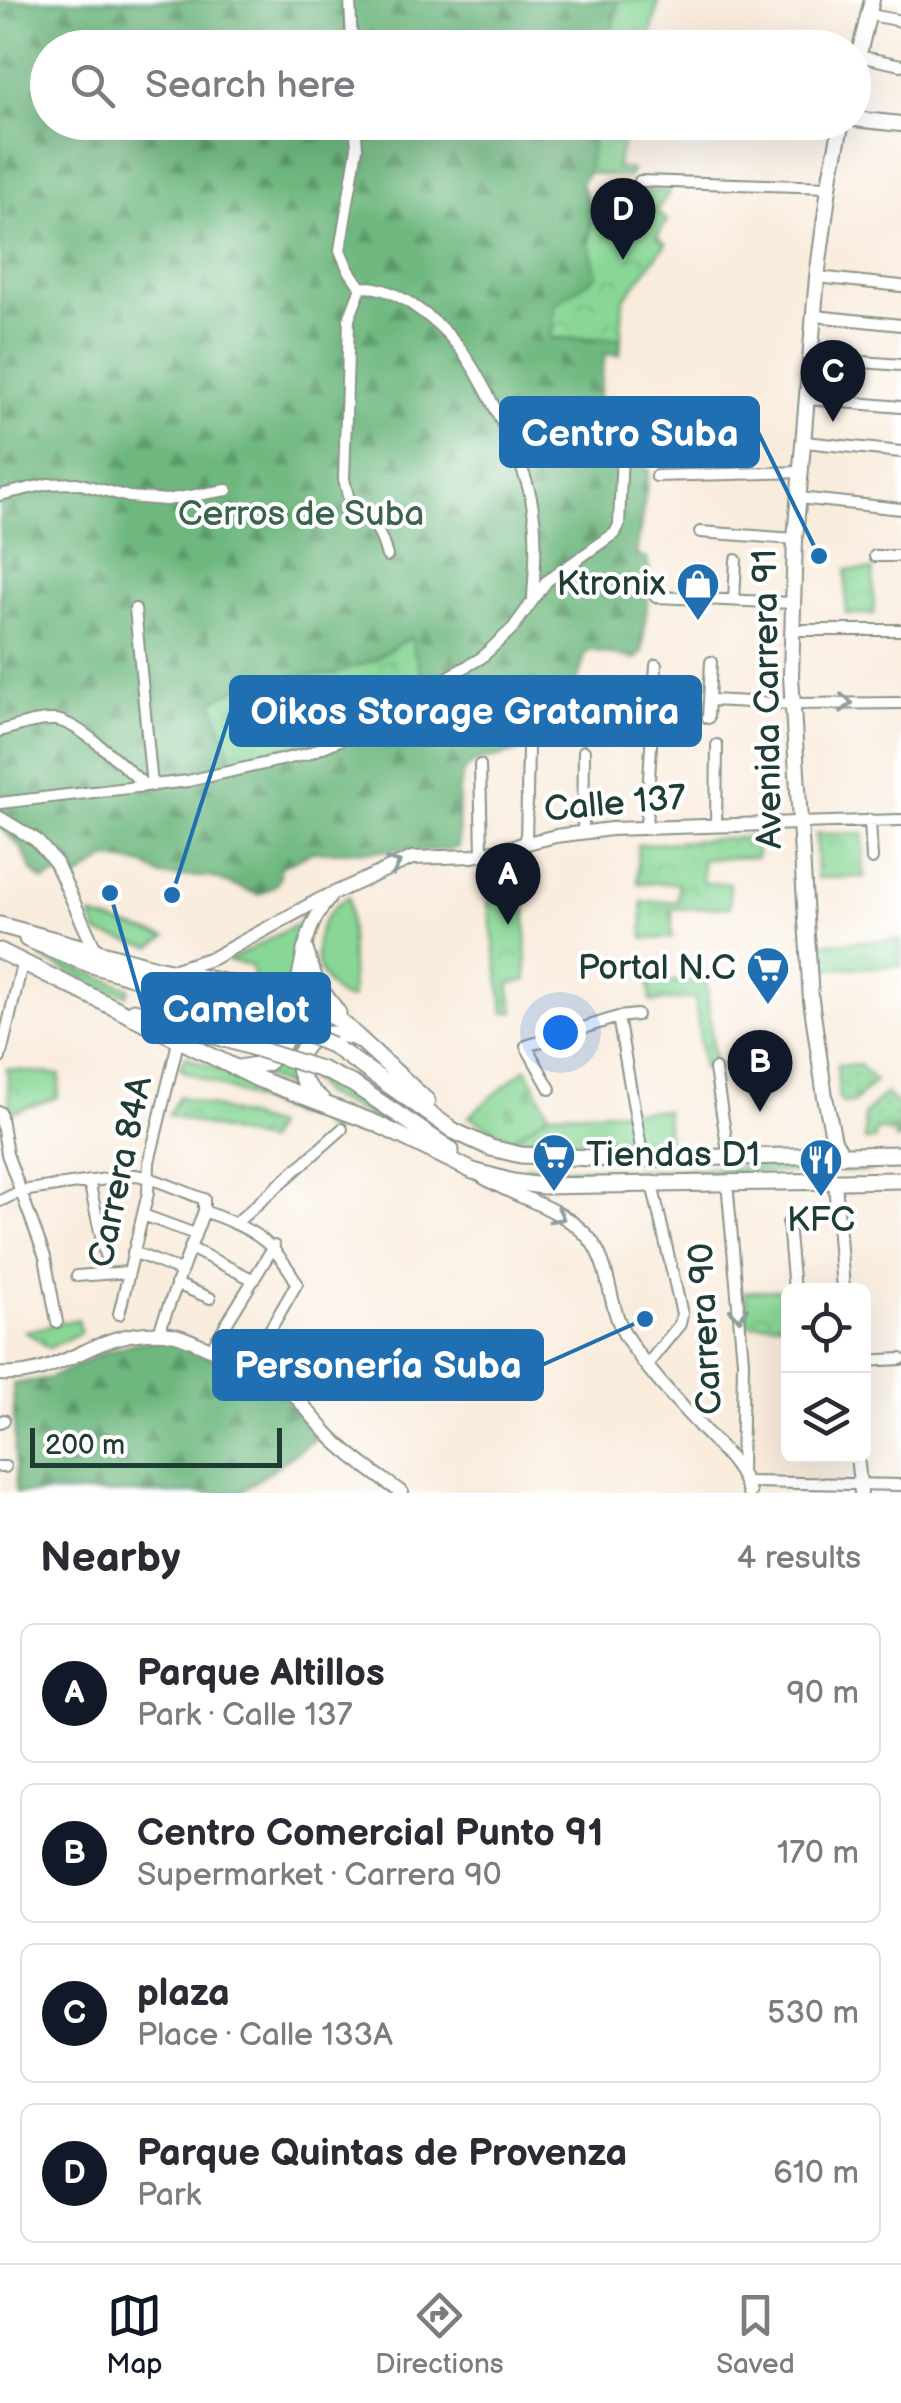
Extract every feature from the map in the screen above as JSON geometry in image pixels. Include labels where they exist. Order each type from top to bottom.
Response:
[{"type":"main road","points":[[870,13],[882,0]]},
{"type":"main road","points":[[871,121],[901,124]]},
{"type":"main road","name":"Avenida Carrera 91","points":[[838,140],[817,277],[796,539],[792,704],[810,993],[825,1097],[835,1143],[843,1156]]},
{"type":"main road","points":[[0,926],[169,971],[297,998],[319,1007],[360,1038]]},
{"type":"main road","points":[[0,926],[89,964],[270,1020],[332,1045],[454,1131],[521,1156],[643,1159],[901,1154]]},
{"type":"main road","points":[[305,950],[316,983],[404,1084],[482,1138],[521,1156]]},
{"type":"main road","points":[[0,951],[178,1042],[287,1092],[347,1113],[473,1170],[528,1184],[901,1180]]},
{"type":"main road","points":[[230,1066],[249,1069],[267,1064],[282,1050],[288,1032],[278,1002],[258,990],[241,986]]},
{"type":"main road","points":[[92,997],[324,1070],[353,1084],[422,1133],[475,1163],[520,1177],[584,1184]]},
{"type":"main road","points":[[347,1113],[306,1088],[299,1072],[300,1058],[307,1044],[327,1033],[360,1038]]},
{"type":"main road","name":"Avenida Carrera 91","points":[[814,1156],[824,1143],[825,1097]]},
{"type":"street","points":[[350,0],[351,30]]},
{"type":"street","points":[[870,13],[901,21]]},
{"type":"street","points":[[871,59],[901,65]]},
{"type":"street","points":[[356,140],[340,250],[362,288]]},
{"type":"street","points":[[644,181],[829,187]]},
{"type":"street","points":[[817,277],[901,286]]},
{"type":"street","points":[[362,288],[374,285],[392,292],[455,342],[474,368],[530,494],[537,539],[533,600]]},
{"type":"street","points":[[362,288],[349,319],[344,479],[349,500],[377,526],[388,556]]},
{"type":"street","points":[[815,316],[901,325]]},
{"type":"street","points":[[811,358],[901,365]]},
{"type":"street","points":[[808,399],[901,406]]},
{"type":"street","points":[[805,442],[901,452]]},
{"type":"street","points":[[0,803],[149,786],[307,754],[342,740],[481,658],[514,628],[547,582],[615,533],[619,524],[622,450]]},
{"type":"street","points":[[656,476],[802,472]]},
{"type":"street","points":[[0,495],[77,482],[128,497],[166,500],[226,490]]},
{"type":"street","points":[[799,498],[901,510]]},
{"type":"street","points":[[700,532],[796,539]]},
{"type":"street","points":[[875,556],[901,556]]},
{"type":"street","points":[[734,600],[736,560]]},
{"type":"street","points":[[656,597],[793,603]]},
{"type":"street","points":[[135,610],[149,786]]},
{"type":"street","points":[[792,630],[901,630]]},
{"type":"street","points":[[708,718],[710,662]]},
{"type":"street","points":[[646,827],[656,665]]},
{"type":"street","points":[[710,700],[901,703]]},
{"type":"street","points":[[0,732],[32,722],[59,720],[149,786]]},
{"type":"street","points":[[716,826],[717,745]]},
{"type":"street","points":[[526,842],[528,748]]},
{"type":"street","points":[[583,832],[584,751]]},
{"type":"street","points":[[480,765],[482,854]]},
{"type":"street","points":[[0,818],[47,851],[64,878],[96,952]]},
{"type":"street","points":[[870,820],[872,859]]},
{"type":"street","name":"Calle 137","points":[[169,971],[213,958],[404,860],[482,854],[583,832],[901,820]]},
{"type":"street","name":"Calle 137","points":[[288,1032],[305,950],[321,909],[343,888]]},
{"type":"street","points":[[64,942],[77,927],[78,914]]},
{"type":"street","points":[[213,958],[214,972],[222,982]]},
{"type":"street","points":[[0,1058],[24,960]]},
{"type":"street","points":[[550,1089],[526,1046],[618,1017],[637,1015]]},
{"type":"street","points":[[618,1017],[643,1159]]},
{"type":"street","name":"Carrera 84A","points":[[119,1314],[178,1042]]},
{"type":"street","points":[[715,1069],[729,1158]]},
{"type":"street","points":[[0,1112],[7,1154],[45,1257],[56,1322]]},
{"type":"street","points":[[236,1223],[342,1129]]},
{"type":"street","points":[[473,1170],[516,1197],[567,1220],[589,1238],[604,1268],[619,1324],[646,1366],[720,1446],[746,1483],[861,1489],[901,1485]]},
{"type":"street","points":[[0,1201],[22,1191],[148,1176],[274,1246],[297,1282],[252,1361]]},
{"type":"street","points":[[88,1181],[105,1254]]},
{"type":"street","points":[[835,1181],[842,1283]]},
{"type":"street","name":"Carrera 90","points":[[727,1182],[743,1361],[746,1483]]},
{"type":"street","points":[[646,1366],[680,1324],[682,1314],[652,1184]]},
{"type":"street","points":[[159,1332],[204,1206]]},
{"type":"street","points":[[143,1215],[195,1234]]},
{"type":"street","points":[[788,1223],[793,1283]]},
{"type":"street","points":[[211,1349],[274,1246]]},
{"type":"street","points":[[190,1248],[254,1280]]},
{"type":"street","points":[[133,1252],[181,1270]]},
{"type":"street","points":[[77,1276],[129,1272]]},
{"type":"street","points":[[176,1284],[210,1298]]},
{"type":"street","points":[[0,1374],[45,1370],[116,1338],[159,1332],[188,1336],[211,1349],[252,1361],[283,1384],[353,1458],[402,1493]]},
{"type":"street","points":[[871,1360],[901,1358]]},
{"type":"street","points":[[858,1463],[861,1489]]},
{"type":"green space","name":"Cerros de Suba","points":[[0,0],[618,0],[612,30],[30,30],[30,140],[593,140],[581,184],[592,211],[589,244],[597,276],[557,303],[552,339],[621,338],[620,355],[605,354],[592,445],[636,452],[649,471],[636,555],[647,559],[650,574],[642,653],[635,659],[592,650],[586,653],[567,716],[538,731],[533,743],[521,751],[476,762],[464,770],[459,789],[458,847],[451,850],[312,852],[280,867],[276,885],[259,895],[211,877],[161,876],[145,865],[107,858],[77,879],[57,875],[44,881],[34,873],[20,846],[0,827]]},
{"type":"green space","points":[[618,0],[659,0],[652,30],[612,30]]},
{"type":"green space","points":[[593,140],[623,140],[616,168],[632,170],[629,177],[587,173]]},
{"type":"green space","points":[[635,189],[670,191],[656,211],[667,220],[657,237],[666,244],[623,300],[621,338],[551,338],[556,303],[597,276],[589,244],[592,211]]},
{"type":"green space","points":[[846,570],[873,570],[874,614],[846,614]]},
{"type":"green space","points":[[410,637],[423,681],[322,739],[232,761],[213,701],[239,688],[285,677],[335,674],[374,660]]},
{"type":"green space","points":[[863,833],[864,877],[817,878],[816,834]]},
{"type":"green space","points":[[756,836],[757,857],[702,859],[703,883],[729,883],[730,907],[672,909],[672,938],[643,939],[642,902],[678,901],[678,883],[638,883],[637,845]]},
{"type":"green space","points":[[525,859],[527,980],[509,984],[514,1012],[504,1013],[483,870]]},
{"type":"green space","points":[[349,896],[352,998],[344,999],[322,975],[316,946],[326,918]]},
{"type":"green space","points":[[317,904],[292,986],[254,981],[251,965],[228,961],[303,921],[300,914]]},
{"type":"green space","points":[[91,916],[166,937],[152,947],[98,934]]},
{"type":"green space","points":[[901,940],[901,966],[820,969],[819,943]]},
{"type":"green space","points":[[43,955],[129,988],[127,995],[98,986],[42,958]]},
{"type":"green space","points":[[90,960],[256,997],[268,1001],[282,1018]]},
{"type":"green space","points":[[706,979],[715,1069],[703,1068],[695,998],[651,1002],[649,983]]},
{"type":"green space","points":[[302,1004],[339,1026],[323,1028],[293,1056],[293,1079],[299,1091],[252,1072],[288,1054]]},
{"type":"green space","points":[[185,1056],[342,1121],[328,1133],[308,1111],[293,1115],[186,1072],[180,1068]]},
{"type":"green space","points":[[837,1065],[860,1065],[875,1081],[853,1103],[839,1099]]},
{"type":"green space","points":[[526,1068],[549,1113],[510,1140],[469,1116]]},
{"type":"green space","points":[[7,1069],[60,1075],[58,1097],[10,1113]]},
{"type":"green space","points":[[303,1070],[336,1080],[419,1136],[418,1139],[323,1094]]},
{"type":"green space","points":[[886,1093],[900,1108],[900,1139],[895,1139],[892,1128],[891,1133],[877,1129],[874,1140],[865,1140],[864,1115]]},
{"type":"green space","points":[[179,1096],[274,1126],[266,1142],[168,1115]]},
{"type":"green space","points":[[666,1110],[668,1142],[510,1140],[549,1113]]},
{"type":"green space","points":[[871,1164],[870,1171],[579,1176],[526,1169],[527,1166],[620,1170]]},
{"type":"green space","points":[[781,1290],[781,1323],[747,1325],[745,1292]]},
{"type":"green space","points":[[78,1319],[81,1332],[49,1348],[25,1331]]},
{"type":"green space","points":[[172,1340],[218,1361],[253,1370],[282,1395],[317,1438],[239,1493],[16,1493],[13,1384],[50,1378],[137,1342]]},
{"type":"place","name":"Parque Quintas de Provenza","points":[[623,260]]},
{"type":"place","name":"plaza","points":[[833,422]]},
{"type":"place","name":"Centro Suba","points":[[819,556]]},
{"type":"place","name":"Ktronix","points":[[698,622]]},
{"type":"place","name":"Camelot","points":[[110,893]]},
{"type":"place","name":"Oikos Storage Gratamira","points":[[172,895]]},
{"type":"place","name":"Parque Altillos","points":[[508,925]]},
{"type":"place","name":"Portal N.C","points":[[768,1006]]},
{"type":"place","name":"Centro Comercial Punto 91","points":[[760,1112]]},
{"type":"place","name":"Tiendas D1","points":[[554,1193]]},
{"type":"place","name":"KFC","points":[[821,1198]]},
{"type":"place","name":"Personería Suba","points":[[645,1319]]}]
